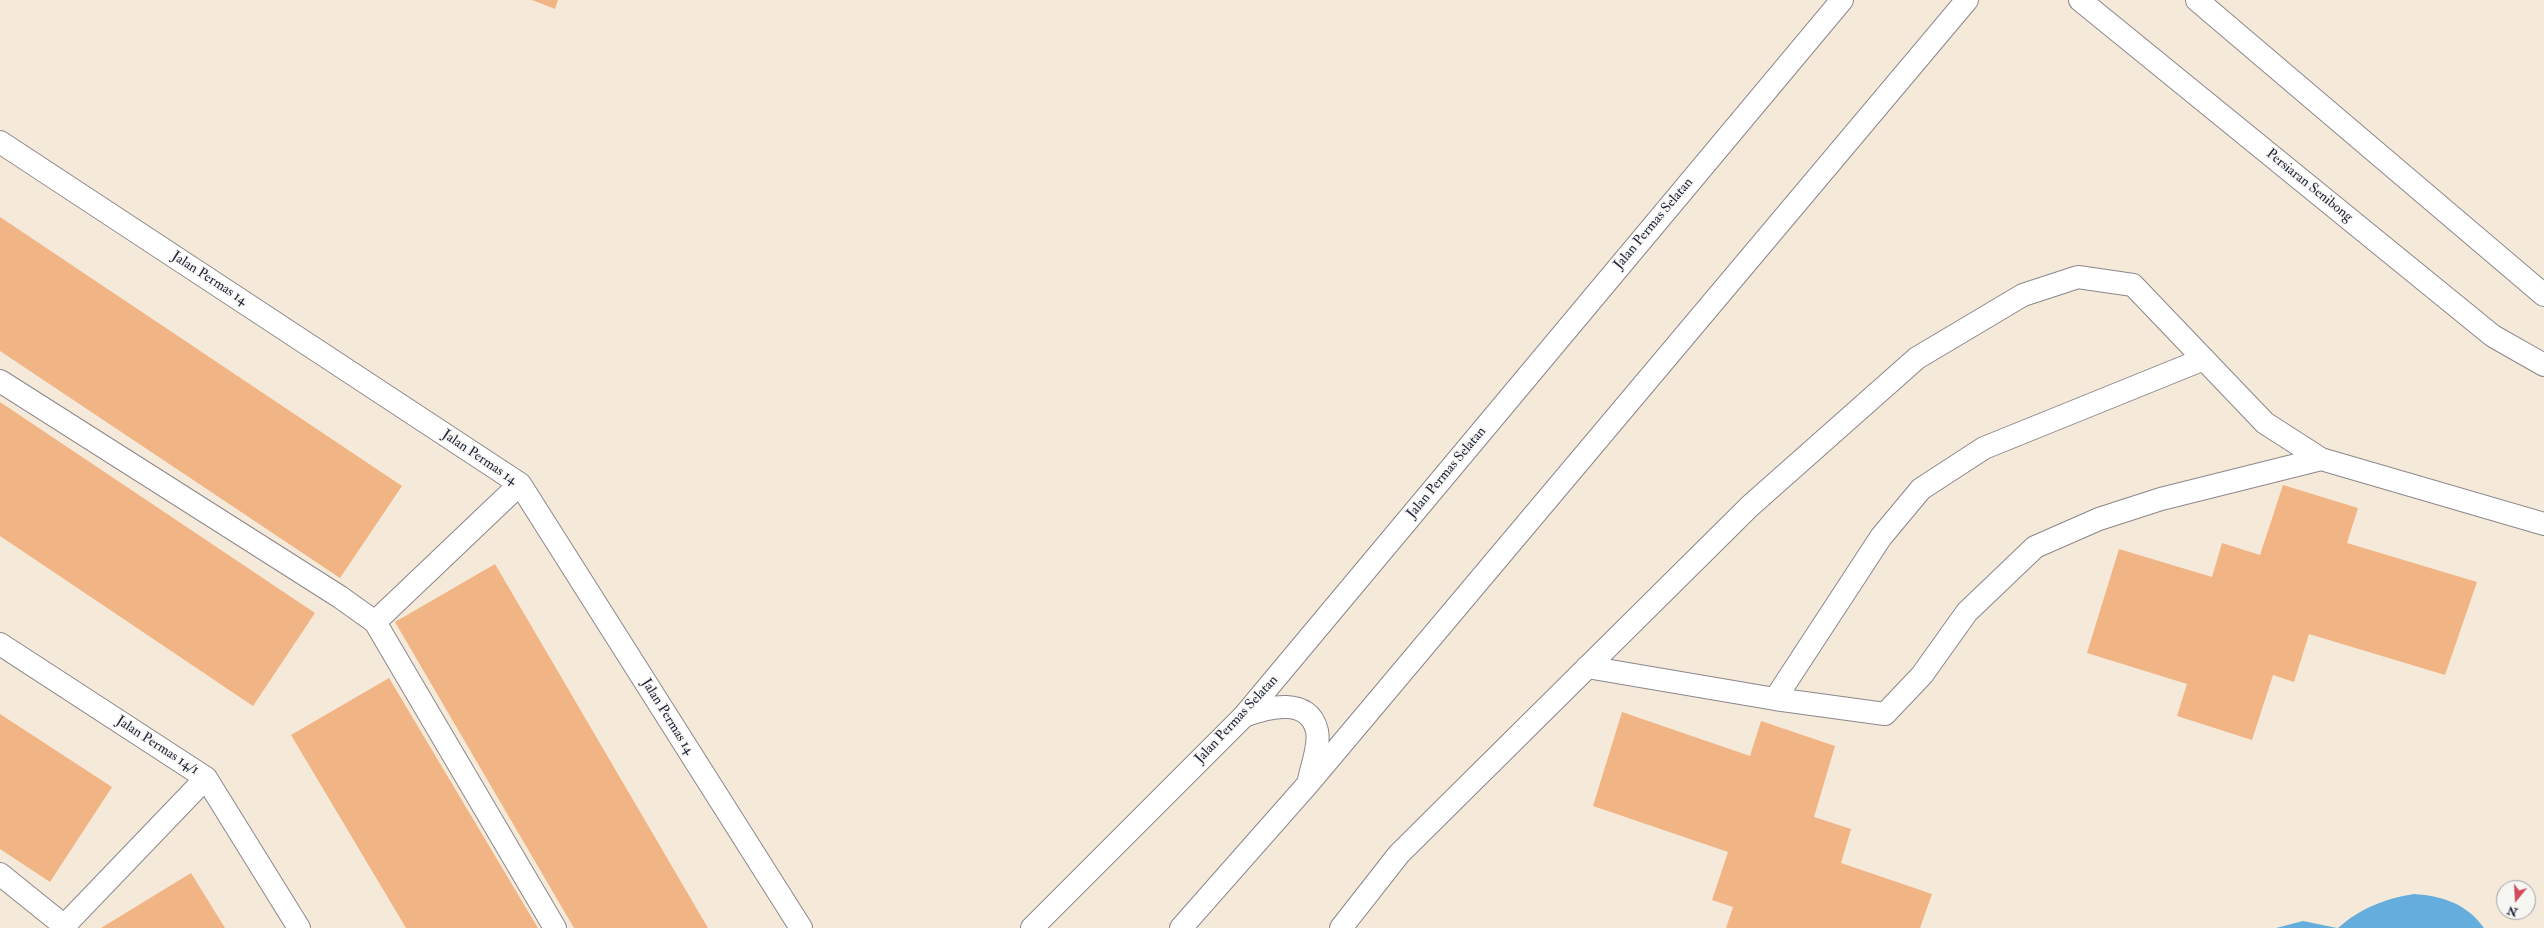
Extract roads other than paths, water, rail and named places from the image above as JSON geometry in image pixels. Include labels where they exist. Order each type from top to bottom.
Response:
[{"type":"street","name":"Jalan Permas Selatan","points":[[1032,928],[1244,716],[1842,0]]},
{"type":"street","points":[[1181,928],[1308,784],[1967,0]]},
{"type":"street","name":"Persiaran Senibong","points":[[2080,0],[2493,336],[2544,365]]},
{"type":"street","points":[[2197,0],[2544,295]]},
{"type":"street","name":"Jalan Permas 14","points":[[0,142],[520,484],[801,928]]},
{"type":"street","points":[[1341,928],[1399,854],[1750,506],[1917,358],[2023,295],[2078,277],[2132,285],[2265,423],[2321,459],[2544,524]]},
{"type":"street","points":[[1775,699],[1881,537],[1921,489],[1984,448],[2204,359]]},
{"type":"street","points":[[0,381],[340,597],[375,622],[554,928]]},
{"type":"street","points":[[1587,667],[1775,699],[1885,714],[1922,675],[1967,612],[2035,547],[2099,518],[2161,499],[2321,459]]},
{"type":"street","points":[[375,622],[520,484]]},
{"type":"street","name":"Jalan Permas 14/1","points":[[0,644],[206,778],[299,928]]},
{"type":"street","points":[[1244,716],[1277,707],[1293,707],[1309,714],[1317,731],[1316,748],[1308,784]]},
{"type":"street","points":[[0,874],[66,927],[206,778]]},
{"type":"water","points":[[2414,894],[2444,899],[2454,903],[2470,913],[2484,928],[2338,928],[2355,915],[2373,905]]},
{"type":"water","points":[[2303,921],[2337,928],[2276,928]]}]
